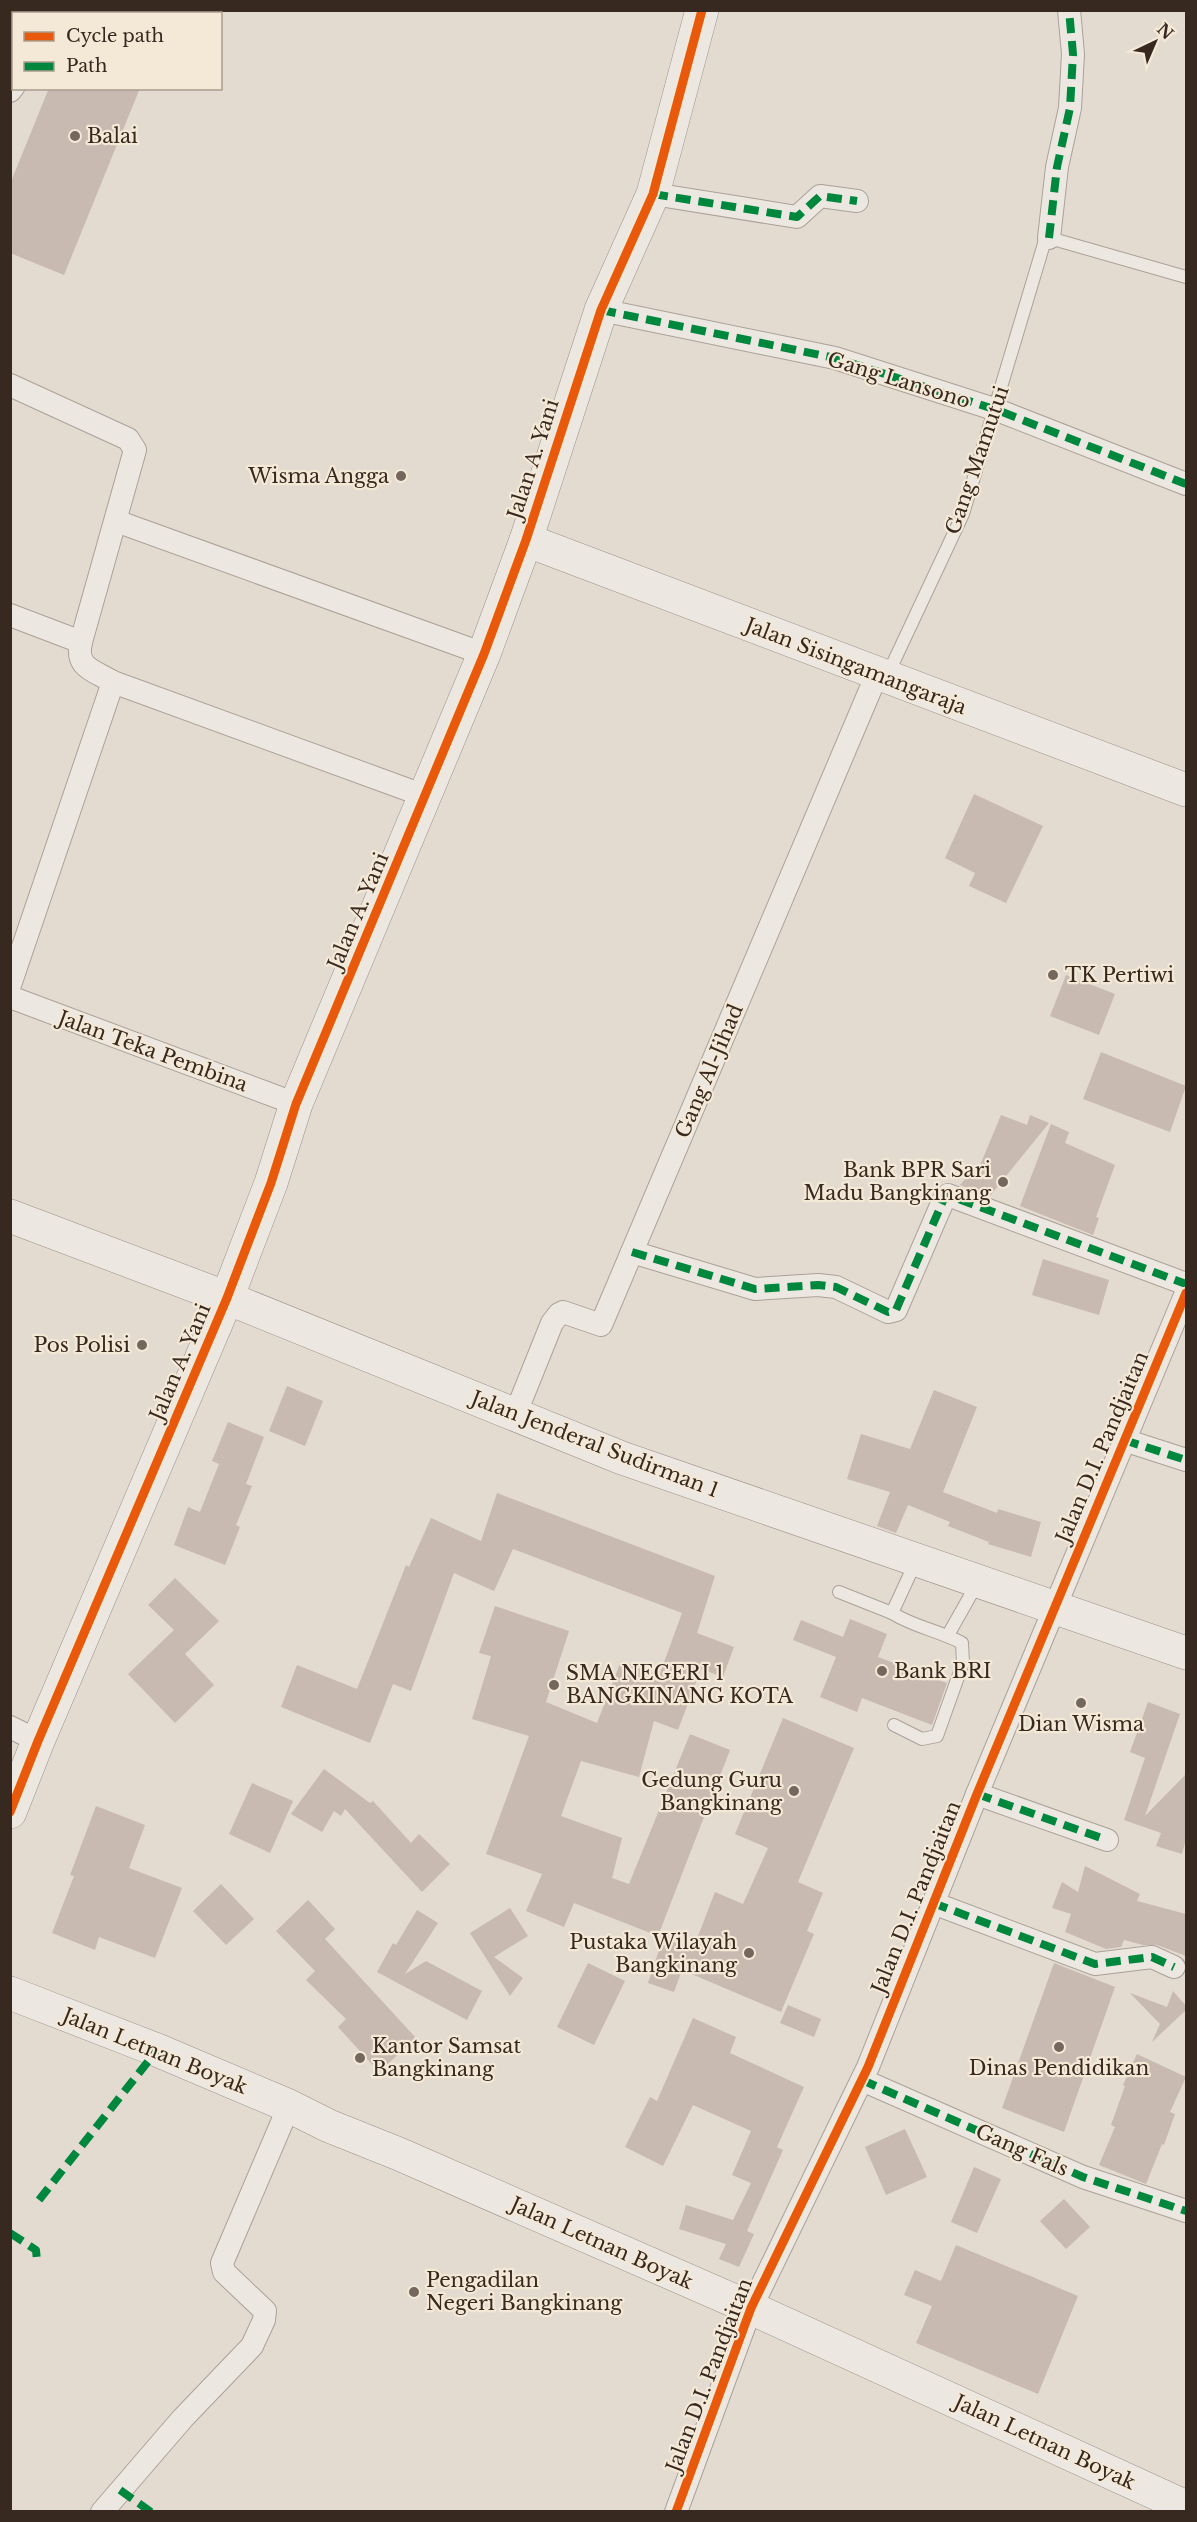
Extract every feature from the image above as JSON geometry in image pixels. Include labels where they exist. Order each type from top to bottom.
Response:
[{"type":"street","name":"Jalan A. Yani","points":[[10,1812],[24,1734],[227,1298],[271,1184],[296,1104],[484,654],[526,540],[601,310],[653,194],[702,10]]},
{"type":"street","name":"Gang Mamutui","points":[[1049,238],[1057,167],[1070,108],[1073,54],[1069,10]]},
{"type":"street","points":[[653,194],[797,217],[820,195],[856,201]]},
{"type":"street","name":"Gang Lansono","points":[[601,310],[835,358],[996,410],[1186,484]]},
{"type":"street","points":[[10,385],[128,439],[135,450],[81,642],[78,655],[82,664],[113,682],[425,796]]},
{"type":"street","points":[[116,521],[484,654]]},
{"type":"street","name":"Jalan Sisingamangaraja","points":[[526,540],[1186,790]]},
{"type":"street","points":[[10,615],[81,642]]},
{"type":"street","name":"Gang Al-Jihad","points":[[515,1415],[552,1323],[559,1314],[563,1312],[601,1325],[881,676]]},
{"type":"street","points":[[10,985],[113,682]]},
{"type":"street","name":"Jalan Teka Pembina","points":[[10,997],[296,1104]]},
{"type":"street","points":[[632,1252],[755,1289],[818,1285],[836,1287],[888,1312],[893,1312],[896,1310],[943,1201],[948,1195],[1186,1295]]},
{"type":"street","name":"Jalan Jenderal Sudirman 1","points":[[10,1216],[227,1298],[622,1458],[1186,1653]]},
{"type":"street","name":"Jalan D.I. Pandjaitan","points":[[676,2511],[751,2308],[862,2080],[1053,1608],[1186,1295]]},
{"type":"street","points":[[1124,1440],[1186,1460]]},
{"type":"street","points":[[977,1794],[1107,1840]]},
{"type":"street","points":[[933,1903],[1095,1964],[1152,1957],[1174,1967]]},
{"type":"street","name":"Jalan Letnan Boyak","points":[[10,1994],[157,2050],[289,2106],[329,2126],[399,2154],[751,2308],[1155,2502],[1186,2507]]},
{"type":"street","name":"Gang Fals","points":[[862,2080],[1083,2176],[1186,2211]]},
{"type":"street","points":[[102,2511],[183,2418],[252,2346],[264,2320],[265,2312],[224,2272],[222,2263],[289,2106]]},
{"type":"lane","name":"Gang Mamutui","points":[[881,676],[963,514],[1046,237],[1049,238]]},
{"type":"lane","points":[[1049,238],[1186,277]]},
{"type":"lane","points":[[892,1614],[916,1560]]},
{"type":"lane","points":[[948,1635],[978,1582]]},
{"type":"lane","points":[[839,1592],[904,1621],[948,1635],[962,1643],[963,1663],[937,1736],[922,1739],[894,1725]]},
{"type":"building","name":"Balai","points":[[48,90],[139,90],[64,275],[10,253],[10,184]]},
{"type":"building","points":[[974,794],[1043,826],[1006,903],[969,886],[975,873],[945,858]]},
{"type":"building","points":[[1066,975],[1115,994],[1099,1035],[1050,1016]]},
{"type":"building","points":[[1101,1052],[1186,1086],[1170,1132],[1083,1099]]},
{"type":"building","points":[[1001,1115],[1027,1125],[1030,1115],[1049,1123],[990,1196],[960,1185],[971,1172],[976,1175]]},
{"type":"building","points":[[1051,1124],[1069,1132],[1065,1143],[1115,1165],[1096,1217],[1099,1218],[1093,1235],[1020,1206]]},
{"type":"building","points":[[1043,1259],[1109,1280],[1099,1315],[1032,1295]]},
{"type":"building","points":[[287,1386],[323,1401],[305,1446],[269,1431]]},
{"type":"building","points":[[934,1390],[977,1407],[943,1492],[997,1513],[998,1509],[1041,1522],[1031,1557],[988,1544],[989,1542],[948,1526],[950,1522],[908,1505],[896,1533],[877,1526],[890,1492],[847,1479],[861,1434],[910,1449]]},
{"type":"building","points":[[228,1422],[264,1437],[246,1484],[252,1486],[236,1525],[240,1527],[225,1565],[174,1545],[188,1507],[200,1512],[219,1464],[212,1461]]},
{"type":"building","points":[[497,1493],[715,1576],[697,1633],[734,1647],[723,1677],[701,1669],[678,1730],[654,1721],[639,1777],[581,1761],[561,1816],[622,1838],[612,1878],[629,1884],[690,1734],[730,1750],[658,1936],[574,1903],[564,1927],[526,1911],[542,1874],[486,1854],[529,1736],[472,1719],[491,1656],[479,1653],[495,1606],[569,1631],[546,1702],[597,1723],[621,1661],[659,1676],[682,1613],[513,1549],[494,1591],[454,1573],[411,1691],[393,1684],[370,1743],[281,1707],[297,1665],[357,1689],[406,1565],[409,1567],[431,1518],[481,1541]]},
{"type":"building","points":[[175,1578],[219,1621],[185,1654],[214,1685],[175,1723],[128,1674],[174,1630],[148,1605]]},
{"type":"building","points":[[850,1619],[887,1634],[878,1657],[947,1683],[932,1725],[862,1698],[857,1712],[820,1697],[836,1657],[793,1640],[801,1620],[843,1637]]},
{"type":"building","points":[[1148,1702],[1180,1714],[1145,1816],[1186,1774],[1186,1839],[1182,1854],[1156,1846],[1161,1833],[1124,1820],[1145,1758],[1130,1752]]},
{"type":"building","points":[[783,1718],[854,1748],[798,1882],[823,1893],[807,1931],[814,1934],[781,2012],[682,1970],[674,1992],[648,1983],[663,1938],[693,1949],[715,1892],[743,1904],[768,1848],[735,1834]]},
{"type":"building","points":[[324,1769],[370,1803],[373,1801],[411,1843],[419,1834],[450,1864],[422,1892],[345,1809],[341,1816],[334,1811],[322,1832],[291,1814]]},
{"type":"building","points":[[252,1783],[293,1801],[270,1853],[229,1834]]},
{"type":"building","points":[[96,1806],[145,1825],[129,1868],[182,1888],[155,1958],[99,1937],[95,1950],[52,1933],[74,1876],[70,1875]]},
{"type":"building","points":[[1085,1866],[1140,1894],[1137,1901],[1186,1914],[1186,1956],[1157,1945],[1143,1945],[1124,1940],[1121,1947],[1106,1949],[1065,1932],[1071,1914],[1052,1908],[1062,1882],[1078,1892]]},
{"type":"building","points":[[221,1884],[254,1919],[226,1945],[193,1911]]},
{"type":"building","points":[[308,1900],[335,1929],[325,1939],[416,2038],[379,2072],[338,2027],[346,2019],[306,1980],[315,1971],[276,1931]]},
{"type":"building","points":[[510,1908],[528,1936],[494,1957],[523,1978],[510,1996],[470,1933]]},
{"type":"building","points":[[417,1910],[438,1923],[405,1974],[426,1961],[482,1991],[467,2020],[377,1972],[393,1943],[396,1945]]},
{"type":"building","points":[[588,1963],[625,1981],[594,2045],[557,2027]]},
{"type":"building","name":"Dinas Pendidikan","points":[[1054,1963],[1115,1987],[1064,2132],[1002,2108]]},
{"type":"building","points":[[1173,1991],[1186,2006],[1186,2010],[1152,2042],[1160,2024],[1130,1993],[1167,2007]]},
{"type":"building","points":[[788,2005],[821,2019],[814,2037],[780,2023]]},
{"type":"building","points":[[693,2018],[736,2037],[730,2053],[804,2087],[777,2147],[783,2150],[747,2231],[754,2234],[739,2267],[719,2259],[726,2244],[679,2229],[686,2205],[733,2220],[751,2183],[732,2175],[751,2131],[693,2105],[663,2166],[625,2147],[650,2097],[657,2101]]},
{"type":"building","points":[[1137,2054],[1186,2077],[1170,2112],[1175,2114],[1164,2145],[1162,2144],[1146,2184],[1099,2165],[1115,2127],[1111,2125],[1125,2086],[1123,2085]]},
{"type":"building","points":[[905,2129],[927,2177],[886,2195],[865,2147]]},
{"type":"building","points":[[974,2167],[1001,2179],[977,2233],[951,2222]]},
{"type":"building","points":[[1064,2199],[1090,2227],[1066,2249],[1040,2221]]},
{"type":"building","points":[[956,2245],[1078,2296],[1038,2394],[916,2343],[932,2306],[904,2295],[915,2270],[941,2281]]},
{"type":"marked path","points":[[1049,238],[1057,167],[1070,108],[1073,54],[1069,10]]},
{"type":"marked path","points":[[653,194],[797,217],[820,196],[857,201]]},
{"type":"marked path","points":[[601,310],[835,358],[997,410],[1186,484]]},
{"type":"marked path","points":[[632,1252],[755,1289],[818,1285],[836,1287],[888,1312],[896,1310],[943,1201],[948,1195],[1186,1284]]},
{"type":"marked path","points":[[1124,1440],[1186,1460]]},
{"type":"marked path","points":[[977,1794],[1107,1840]]},
{"type":"marked path","points":[[933,1903],[1095,1964],[1152,1957],[1174,1967]]},
{"type":"marked path","points":[[39,2200],[157,2050]]},
{"type":"marked path","points":[[862,2080],[1083,2177],[1186,2211]]},
{"type":"marked path","points":[[10,2233],[36,2250],[37,2261]]},
{"type":"marked path","points":[[120,2490],[151,2512]]},
{"type":"cycle path","points":[[10,1812],[38,1741],[227,1298],[271,1183],[296,1104],[484,654],[526,540],[601,310],[653,194],[702,10]]},
{"type":"cycle path","points":[[676,2512],[751,2308],[868,2067],[977,1794],[1186,1293]]},
{"type":"place","name":"Balai","points":[[75,136]]},
{"type":"place","name":"Wisma Angga","points":[[401,476]]},
{"type":"place","name":"TK Pertiwi","points":[[1053,975]]},
{"type":"place","name":"Bank BPR Sari Madu Bangkinang","points":[[1003,1182]]},
{"type":"place","name":"Pos Polisi","points":[[142,1345]]},
{"type":"place","name":"Bank BRI","points":[[882,1671]]},
{"type":"place","name":"SMA NEGERI 1 BANGKINANG KOTA","points":[[554,1685]]},
{"type":"place","name":"Dian Wisma","points":[[1081,1703]]},
{"type":"place","name":"Gedung Guru Bangkinang","points":[[794,1791]]},
{"type":"place","name":"Pustaka Wilayah Bangkinang","points":[[749,1953]]},
{"type":"place","name":"Dinas Pendidikan","points":[[1059,2047]]},
{"type":"place","name":"Kantor Samsat Bangkinang","points":[[360,2058]]},
{"type":"place","name":"Pengadilan Negeri Bangkinang","points":[[414,2292]]}]
